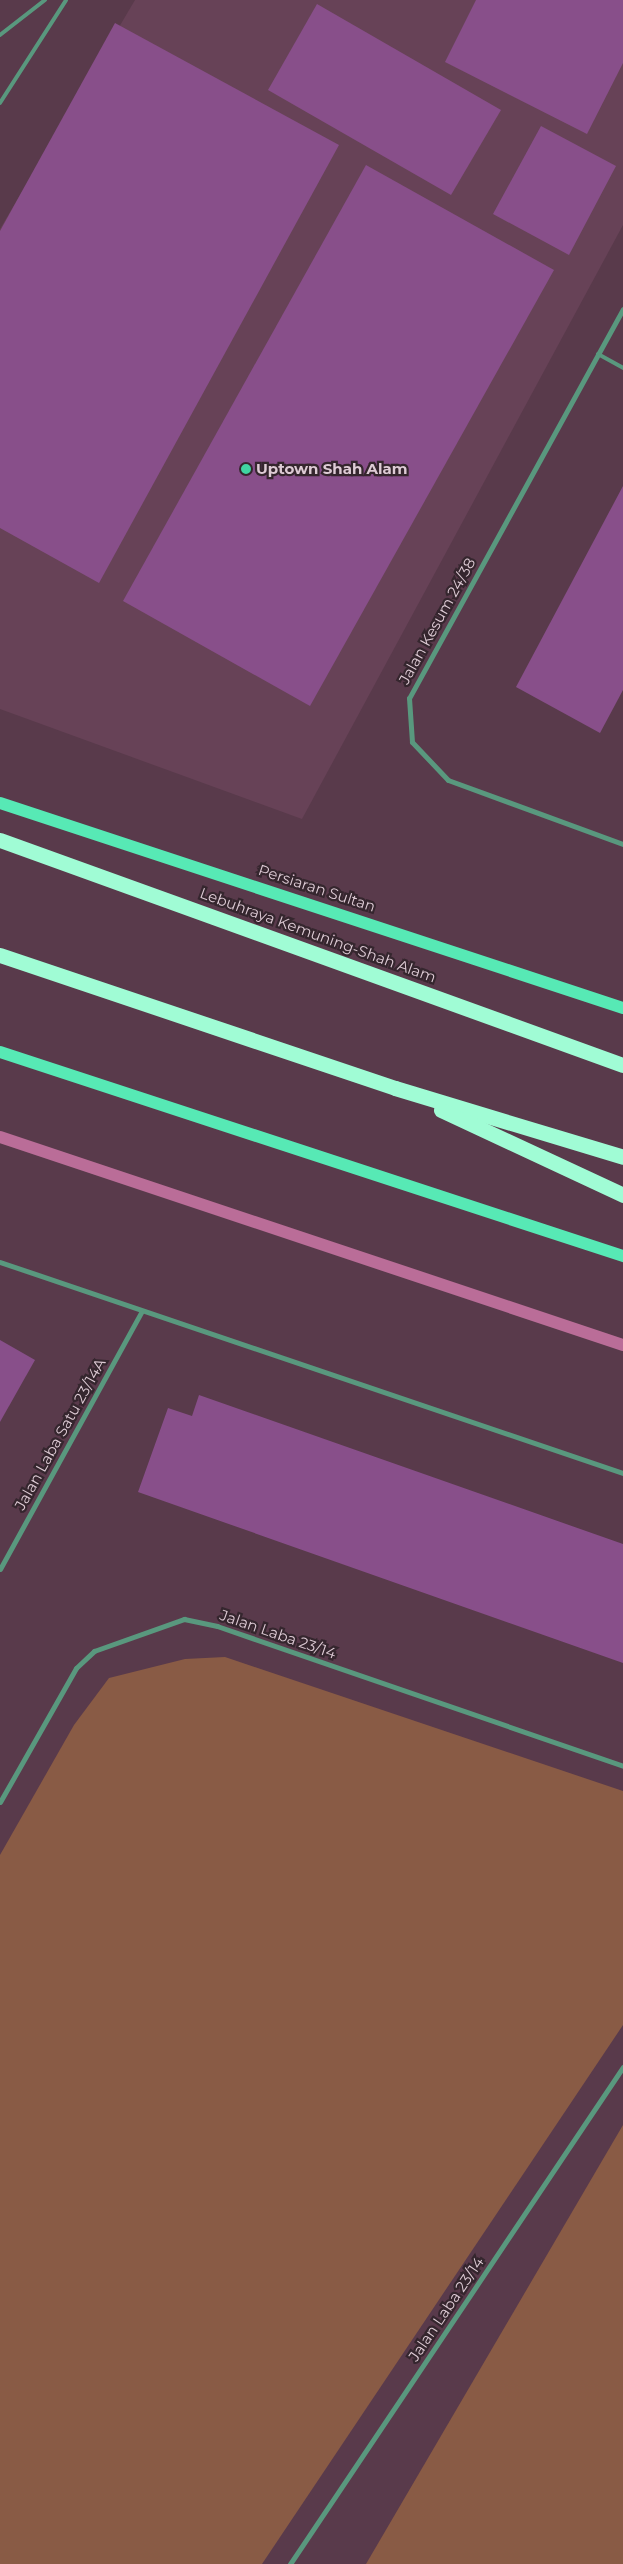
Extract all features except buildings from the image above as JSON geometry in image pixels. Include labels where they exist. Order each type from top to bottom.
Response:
[{"type":"highway","name":"Lebuhraya Kemuning-Shah Alam","points":[[0,840],[623,1065]]},
{"type":"highway","points":[[0,955],[395,1088],[623,1157]]},
{"type":"highway","points":[[395,1088],[623,1196]]},
{"type":"main road","name":"Persiaran Sultan","points":[[0,803],[623,1008]]},
{"type":"main road","points":[[0,1052],[623,1256]]},
{"type":"street","name":"Jalan Kesum 24/38","points":[[623,309],[409,698],[412,742],[448,780],[623,844]]},
{"type":"street","points":[[0,1262],[623,1473]]},
{"type":"street","name":"Jalan Laba Satu 23/14A","points":[[0,1569],[142,1311]]},
{"type":"street","name":"Jalan Laba 23/14","points":[[0,1802],[76,1668],[94,1651],[184,1619],[217,1626],[623,1766]]},
{"type":"street","points":[[0,1786],[7,1790]]},
{"type":"street","name":"Jalan Laba 23/14","points":[[290,2564],[623,2067]]},
{"type":"lane","points":[[0,35],[45,0]]},
{"type":"lane","points":[[0,103],[66,0]]},
{"type":"lane","points":[[598,354],[623,368]]},
{"type":"shaded area","name":"Uptown Shah Alam","points":[[135,0],[623,0],[623,225],[302,819],[0,709],[0,229]]},
{"type":"shaded area","points":[[225,1657],[623,1791],[623,2025],[262,2564],[0,2564],[0,1855],[74,1725],[109,1678],[185,1659]]},
{"type":"shaded area","points":[[623,2125],[623,2564],[366,2564]]},
{"type":"waterway","points":[[0,1137],[623,1345]]},
{"type":"place","name":"Uptown Shah Alam","points":[[246,469]]}]
